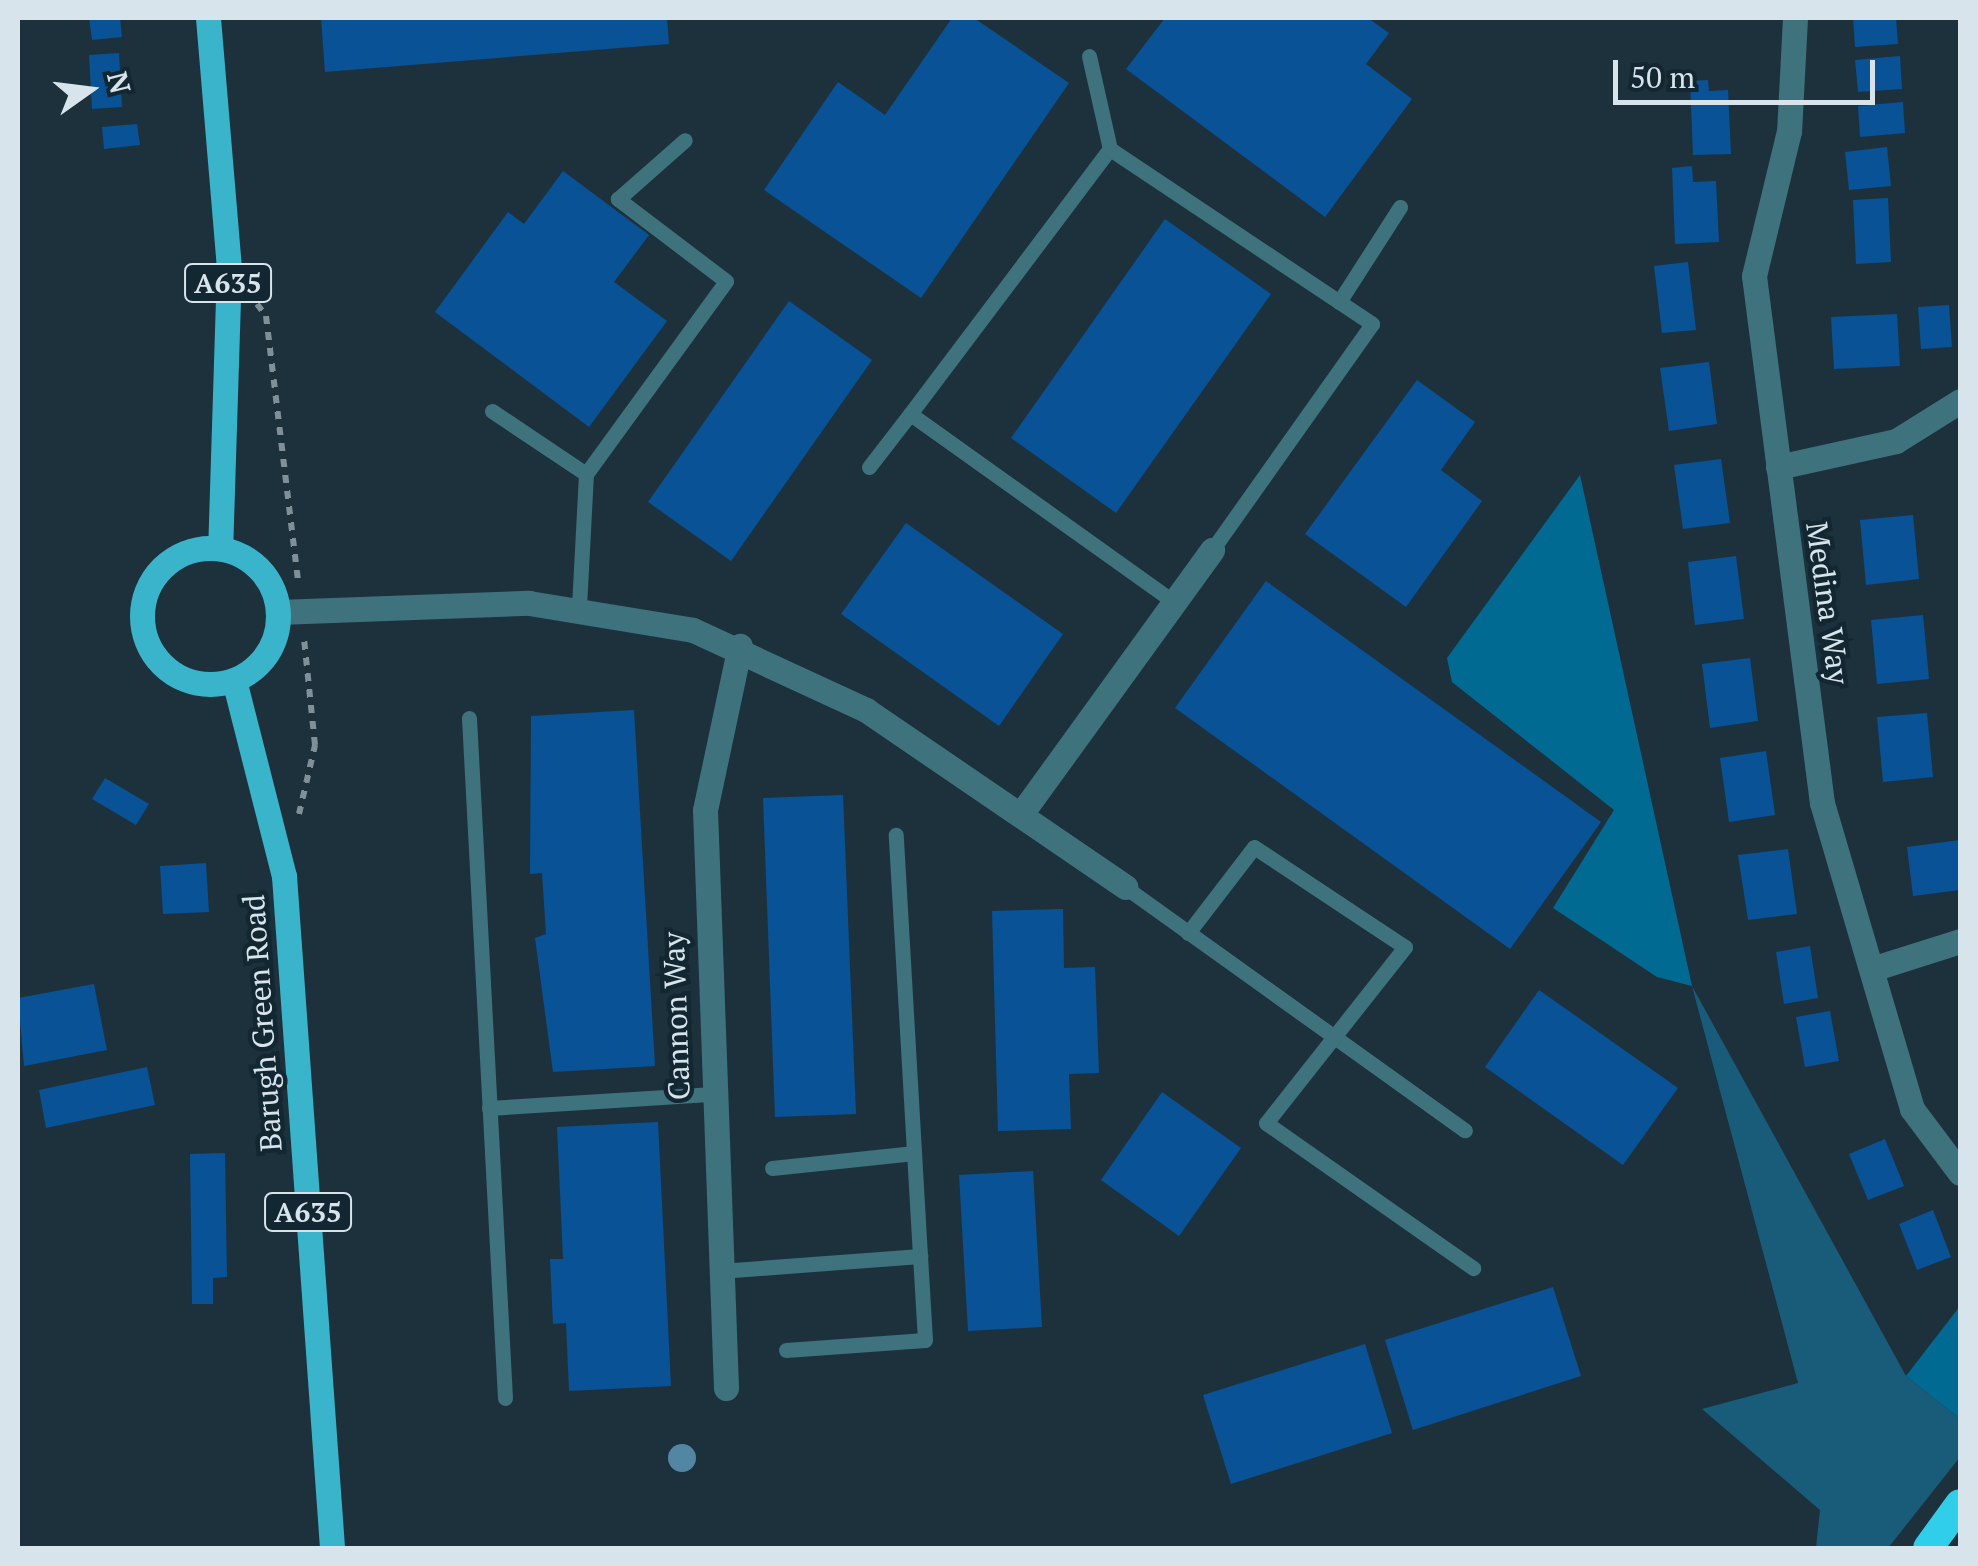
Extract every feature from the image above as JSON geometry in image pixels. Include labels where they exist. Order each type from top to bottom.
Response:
[{"type":"highway","points":[[1928,1548],[1959,1508]]},
{"type":"main road","name":"A635","points":[[208,18],[229,267],[220,548]]},
{"type":"main road","points":[[220,548],[257,566],[290,612],[264,658],[234,680],[191,681],[172,672],[146,637],[143,615],[166,564],[220,548]]},
{"type":"main road","name":"Barugh Green Road","points":[[234,680],[284,876],[332,1548]]},
{"type":"street","name":"Medina Way","points":[[1795,18],[1789,131],[1754,276],[1822,803],[1839,882],[1876,968],[1912,1109],[1960,1173]]},
{"type":"street","points":[[1778,467],[1896,441],[1960,401]]},
{"type":"street","points":[[1022,814],[1212,550]]},
{"type":"street","points":[[290,612],[579,606],[740,646],[866,710],[1125,887]]},
{"type":"street","name":"Cannon Way","points":[[726,1388],[710,1094],[705,810],[740,646]]},
{"type":"street","points":[[1876,968],[1960,941]]},
{"type":"lane","points":[[1090,56],[1110,148],[1372,324],[1212,550]]},
{"type":"lane","points":[[579,606],[586,474],[726,280],[618,199],[686,140]]},
{"type":"lane","points":[[869,467],[1110,148]]},
{"type":"lane","points":[[1339,302],[1400,207]]},
{"type":"lane","points":[[492,411],[586,474]]},
{"type":"lane","points":[[910,414],[1174,602]]},
{"type":"lane","points":[[468,718],[505,1398]]},
{"type":"lane","points":[[786,1350],[925,1340],[896,835]]},
{"type":"lane","points":[[1188,932],[1254,847],[1405,947],[1266,1123],[1473,1268]]},
{"type":"lane","points":[[1125,887],[1465,1130]]},
{"type":"lane","points":[[489,1108],[710,1094]]},
{"type":"lane","points":[[772,1168],[914,1153]]},
{"type":"lane","points":[[720,1271],[920,1256]]},
{"type":"path","points":[[229,267],[266,316],[290,612],[314,745],[297,820]]},
{"type":"shaded area","points":[[1580,475],[1692,986],[1657,977],[1553,908],[1614,810],[1452,682],[1447,658]]},
{"type":"shaded area","points":[[1692,986],[1906,1376],[1960,1419],[1960,1457],[1888,1548],[1816,1548],[1820,1510],[1702,1409],[1798,1383]]},
{"type":"shaded area","points":[[1960,1306],[1960,1419],[1906,1376]]},
{"type":"building","points":[[89,18],[120,18],[122,37],[92,40]]},
{"type":"building","points":[[321,18],[667,18],[669,44],[325,72]]},
{"type":"building","points":[[952,18],[974,18],[1069,83],[921,298],[764,190],[838,82],[885,115]]},
{"type":"building","points":[[1165,18],[1368,18],[1389,33],[1366,64],[1412,99],[1325,217],[1126,69]]},
{"type":"building","points":[[1853,18],[1896,18],[1898,44],[1855,47]]},
{"type":"building","points":[[119,53],[122,107],[92,109],[89,55]]},
{"type":"building","points":[[1900,56],[1902,89],[1858,92],[1855,60]]},
{"type":"building","points":[[1708,80],[1709,91],[1728,90],[1731,154],[1693,155],[1690,81]]},
{"type":"building","points":[[1903,102],[1905,133],[1860,137],[1858,106]]},
{"type":"building","points":[[137,124],[140,145],[104,149],[102,127]]},
{"type":"building","points":[[1887,147],[1891,186],[1849,190],[1845,152]]},
{"type":"building","points":[[1692,166],[1693,182],[1716,181],[1719,242],[1675,244],[1672,168]]},
{"type":"building","points":[[563,171],[649,235],[614,282],[667,321],[589,427],[435,312],[508,212],[524,224]]},
{"type":"building","points":[[1888,198],[1891,262],[1856,264],[1853,200]]},
{"type":"building","points":[[1165,219],[1271,294],[1116,513],[1011,438]]},
{"type":"building","points":[[1688,262],[1696,330],[1662,333],[1654,266]]},
{"type":"building","points":[[789,301],[872,360],[731,561],[648,502]]},
{"type":"building","points":[[1949,305],[1952,347],[1921,349],[1918,307]]},
{"type":"building","points":[[1897,314],[1900,366],[1834,369],[1831,317]]},
{"type":"building","points":[[1709,362],[1717,424],[1669,431],[1660,368]]},
{"type":"building","points":[[1417,380],[1475,422],[1441,470],[1482,501],[1406,607],[1305,534]]},
{"type":"building","points":[[1721,459],[1730,523],[1683,529],[1674,465]]},
{"type":"building","points":[[1913,515],[1919,579],[1866,585],[1860,520]]},
{"type":"building","points":[[906,523],[1063,634],[999,726],[841,614]]},
{"type":"building","points":[[1736,556],[1744,619],[1695,625],[1688,562]]},
{"type":"building","points":[[1266,581],[1601,822],[1510,949],[1175,708]]},
{"type":"building","points":[[1923,615],[1929,679],[1877,684],[1871,620]]},
{"type":"building","points":[[1750,658],[1758,721],[1710,728],[1702,664]]},
{"type":"building","points":[[634,710],[655,1066],[553,1072],[535,938],[546,934],[542,873],[530,874],[531,716]]},
{"type":"building","points":[[1927,713],[1933,777],[1883,782],[1877,717]]},
{"type":"building","points":[[1766,751],[1775,815],[1729,822],[1720,758]]},
{"type":"building","points":[[105,778],[149,804],[136,825],[92,799]]},
{"type":"building","points":[[843,795],[856,1114],[775,1117],[763,798]]},
{"type":"building","points":[[1960,840],[1960,890],[1913,896],[1907,847]]},
{"type":"building","points":[[1788,849],[1797,914],[1748,920],[1738,855]]},
{"type":"building","points":[[206,863],[209,912],[163,914],[160,866]]},
{"type":"building","points":[[1063,909],[1064,968],[1095,967],[1099,1073],[1069,1074],[1071,1129],[998,1131],[992,911]]},
{"type":"building","points":[[1810,946],[1818,998],[1784,1004],[1776,952]]},
{"type":"building","points":[[94,984],[107,1050],[24,1066],[18,998]]},
{"type":"building","points":[[1539,990],[1678,1088],[1623,1165],[1485,1067]]},
{"type":"building","points":[[1830,1011],[1839,1061],[1805,1067],[1796,1017]]},
{"type":"building","points":[[147,1067],[155,1105],[46,1128],[39,1090]]},
{"type":"building","points":[[1162,1092],[1241,1148],[1179,1236],[1101,1180]]},
{"type":"building","points":[[658,1122],[671,1386],[569,1391],[566,1323],[553,1324],[550,1259],[563,1259],[557,1127]]},
{"type":"building","points":[[1885,1139],[1904,1186],[1868,1200],[1849,1154]]},
{"type":"building","points":[[225,1153],[227,1277],[213,1278],[213,1304],[192,1304],[190,1154]]},
{"type":"building","points":[[1033,1171],[1042,1327],[968,1331],[959,1175]]},
{"type":"building","points":[[1933,1210],[1951,1257],[1917,1270],[1899,1224]]},
{"type":"building","points":[[1553,1287],[1581,1376],[1413,1430],[1385,1340]]},
{"type":"building","points":[[1365,1344],[1392,1433],[1231,1484],[1203,1395]]}]
